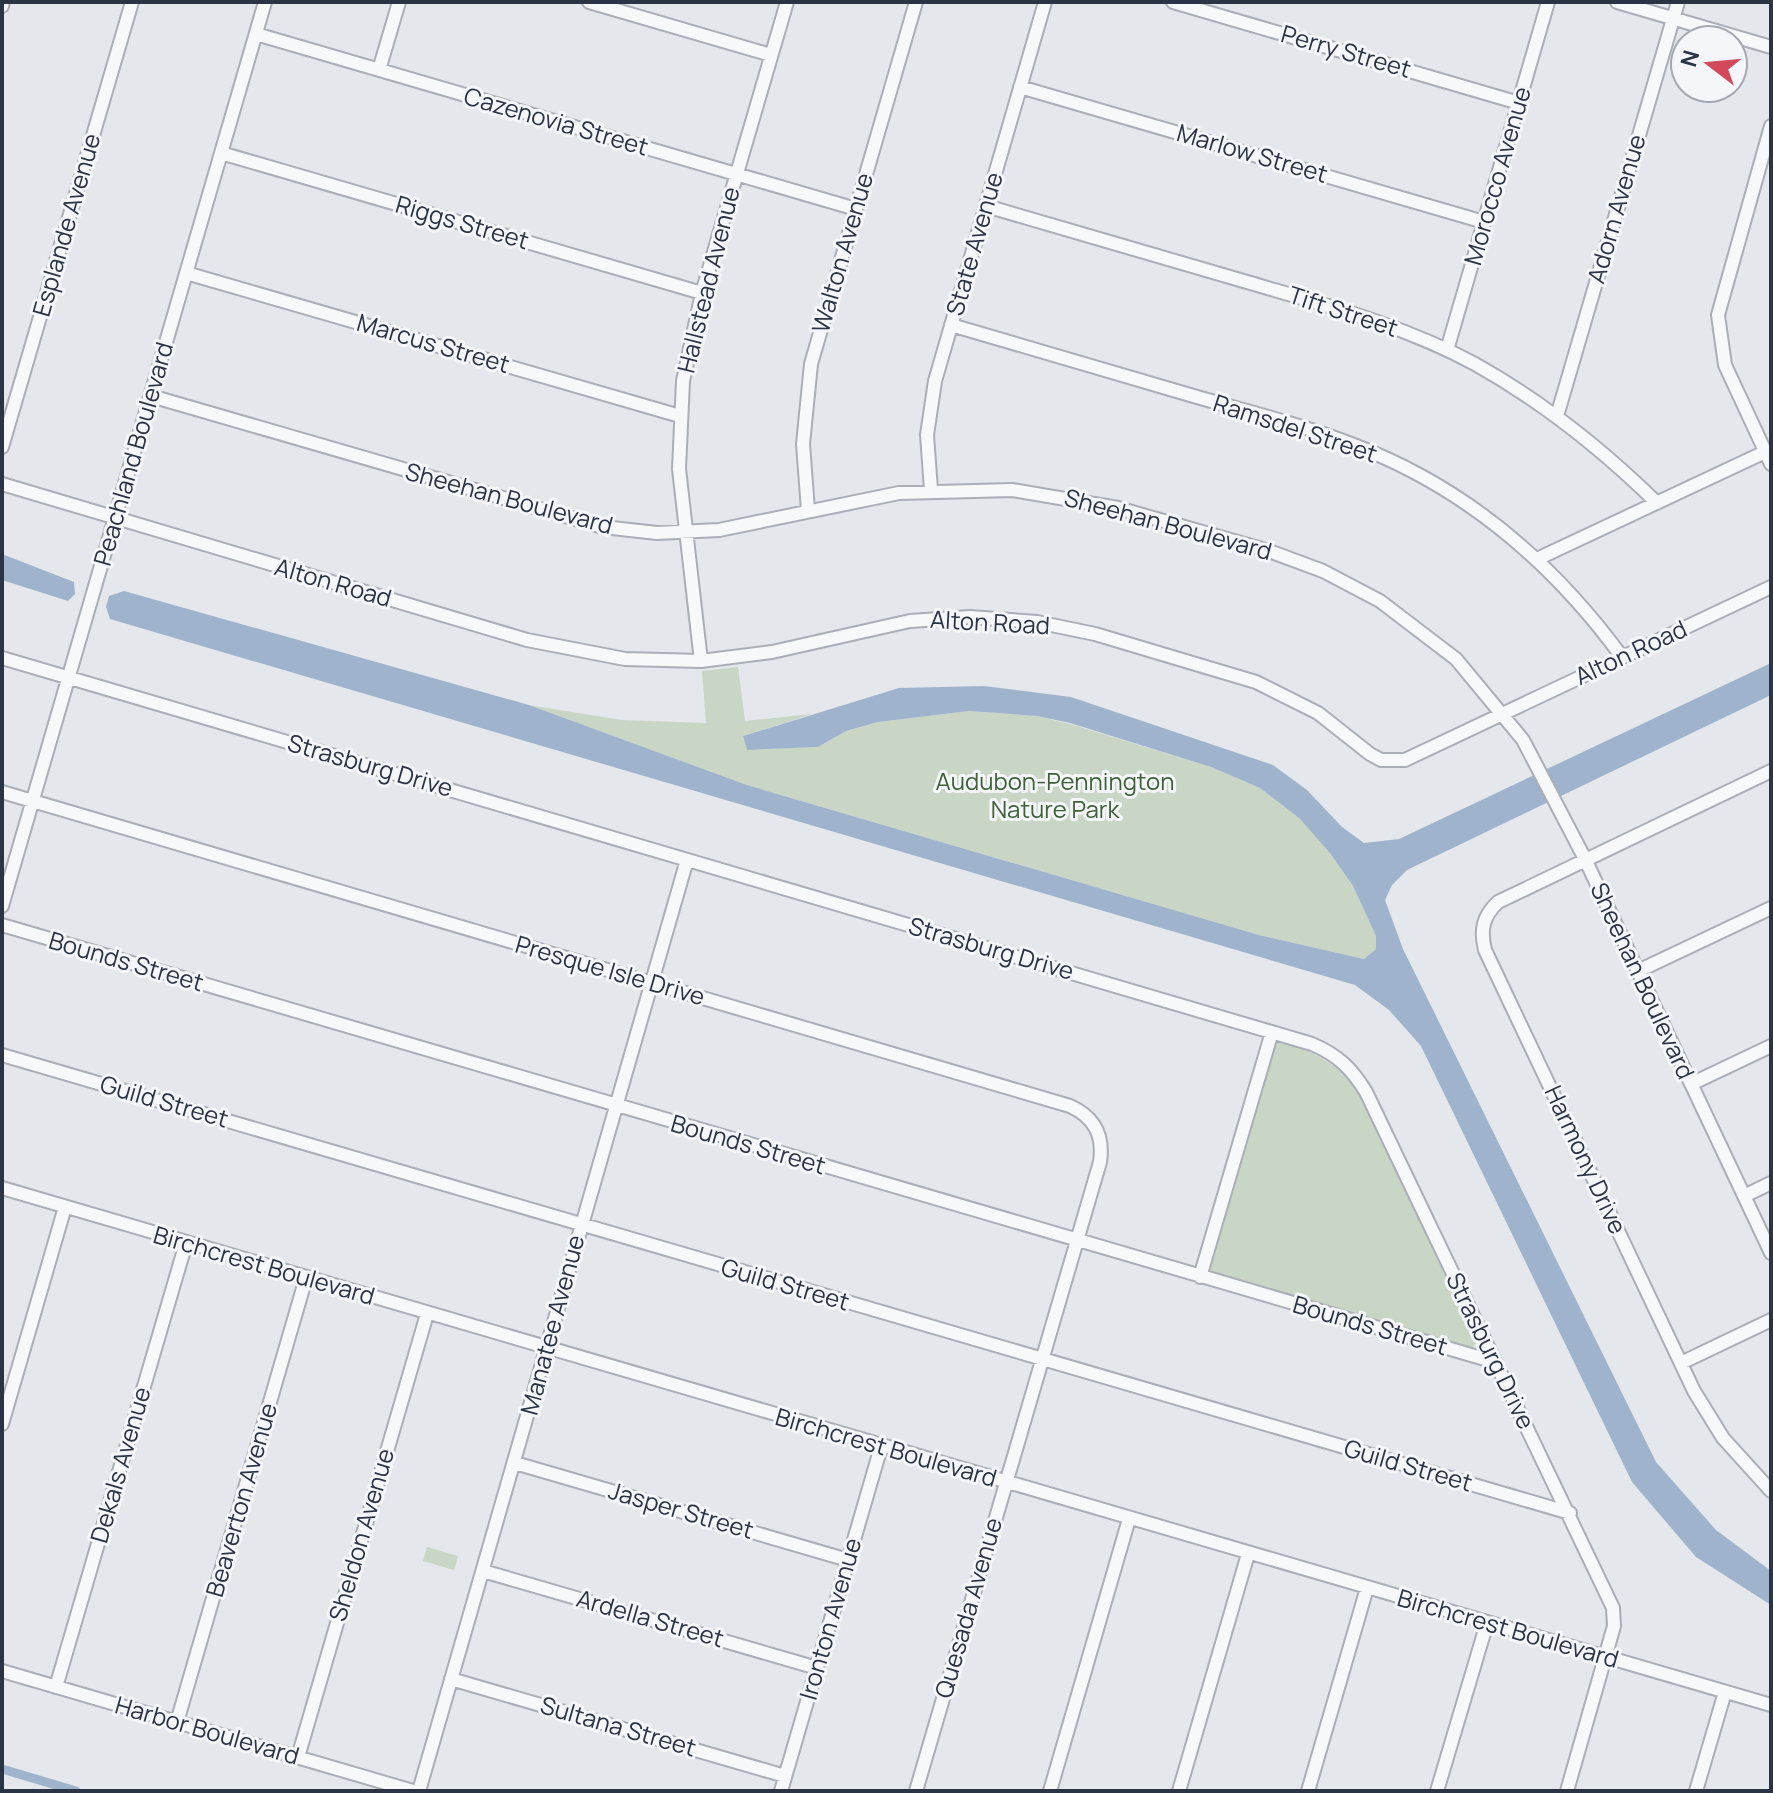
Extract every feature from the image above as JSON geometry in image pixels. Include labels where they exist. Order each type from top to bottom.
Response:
[{"type":"street","name":"Esplande Avenue","points":[[2,447],[132,2]]},
{"type":"street","name":"Peachland Boulevard","points":[[2,906],[265,2]]},
{"type":"street","points":[[379,70],[399,2]]},
{"type":"street","points":[[589,2],[771,55]]},
{"type":"street","name":"Hallstead Avenue","points":[[701,661],[679,469],[680,416],[687,355],[702,293],[787,2]]},
{"type":"street","name":"Walton Avenue","points":[[808,510],[803,444],[808,384],[916,2]]},
{"type":"street","name":"State Avenue","points":[[931,490],[927,453],[929,413],[951,325],[1045,2]]},
{"type":"street","name":"Perry Street","points":[[1173,2],[1519,103]]},
{"type":"street","name":"Morocco Avenue","points":[[1447,350],[1548,2]]},
{"type":"street","points":[[1617,2],[1771,47]]},
{"type":"street","name":"Adorn Avenue","points":[[1557,416],[1678,2]]},
{"type":"street","name":"Cazenovia Street","points":[[256,34],[856,209]]},
{"type":"street","name":"Marlow Street","points":[[1020,87],[1484,222]]},
{"type":"street","points":[[1537,559],[1657,503],[1768,458],[1725,365],[1718,315],[1771,126]]},
{"type":"street","name":"Riggs Street","points":[[221,153],[702,293]]},
{"type":"street","name":"Tift Street","points":[[986,206],[1355,314],[1447,350],[1505,382],[1557,416],[1612,460],[1657,503]]},
{"type":"street","name":"Marcus Street","points":[[186,273],[680,416]]},
{"type":"street","name":"Ramsdel Street","points":[[951,325],[1356,446],[1456,497],[1537,559],[1585,608],[1622,657]]},
{"type":"street","name":"Sheehan Boulevard","points":[[151,396],[577,521],[630,531],[686,533],[746,526],[867,497],[931,490],[1012,490],[1087,501],[1294,559],[1352,585],[1407,618],[1456,659],[1504,713],[1540,769],[1771,1253]]},
{"type":"street","name":"Alton Road","points":[[2,484],[554,647],[625,659],[701,661],[772,652],[910,621],[1003,619],[1095,634],[1256,682],[1318,713],[1381,760],[1405,760],[1771,587]]},
{"type":"street","name":"Strasburg Drive","points":[[2,658],[1327,1050],[1353,1071],[1366,1092],[1613,1608],[1614,1626],[1567,1791]]},
{"type":"street","points":[[1585,859],[1771,771]]},
{"type":"street","name":"Presque Isle Drive","points":[[2,792],[1080,1111],[1097,1128],[1102,1151],[1077,1242]]},
{"type":"street","name":"Harmony Drive","points":[[1585,859],[1498,902],[1489,910],[1482,935],[1485,950],[1681,1363],[1723,1438],[1771,1491]]},
{"type":"street","name":"Manatee Avenue","points":[[416,1791],[515,1463],[580,1225],[687,860]]},
{"type":"street","points":[[1638,971],[1771,908]]},
{"type":"street","name":"Bounds Street","points":[[2,925],[1495,1362]]},
{"type":"street","points":[[1200,1277],[1272,1032]]},
{"type":"street","points":[[1691,1084],[1771,1046]]},
{"type":"street","name":"Guild Street","points":[[2,1055],[1570,1513]]},
{"type":"street","points":[[1744,1196],[1771,1183]]},
{"type":"street","name":"Birchcrest Boulevard","points":[[2,1188],[1006,1484],[1771,1705]]},
{"type":"street","points":[[2,1424],[65,1207]]},
{"type":"street","name":"Quesada Avenue","points":[[916,1791],[1077,1242]]},
{"type":"street","name":"Dekals Avenue","points":[[56,1687],[186,1243]]},
{"type":"street","name":"Beaverton Avenue","points":[[177,1722],[306,1278]]},
{"type":"street","name":"Sheldon Avenue","points":[[298,1757],[427,1314]]},
{"type":"street","points":[[1681,1363],[1771,1320]]},
{"type":"street","name":"Ironton Avenue","points":[[781,1791],[881,1447]]},
{"type":"street","name":"Jasper Street","points":[[515,1463],[848,1560]]},
{"type":"street","points":[[1050,1791],[1129,1519]]},
{"type":"street","points":[[1179,1791],[1248,1554]]},
{"type":"street","name":"Ardella Street","points":[[483,1571],[817,1668]]},
{"type":"street","points":[[1308,1791],[1367,1588]]},
{"type":"street","points":[[1437,1791],[1487,1623]]},
{"type":"street","name":"Harbor Boulevard","points":[[2,1671],[416,1791]]},
{"type":"street","name":"Sultana Street","points":[[451,1679],[785,1776]]},
{"type":"street","points":[[1696,1791],[1725,1692]]},
{"type":"green space","name":"Audubon-Pennington Nature Park","points":[[738,667],[745,721],[812,714],[743,736],[747,750],[818,747],[846,731],[878,722],[969,711],[1037,716],[1211,767],[1260,788],[1299,818],[1330,853],[1353,886],[1376,936],[1376,949],[1364,959],[1259,935],[747,785],[529,705],[621,720],[706,723],[702,671]]},
{"type":"green space","points":[[1277,1040],[1323,1059],[1360,1092],[1477,1341],[1473,1347],[1465,1348],[1208,1275]]},
{"type":"green space","points":[[427,1547],[458,1556],[454,1570],[423,1561]]},
{"type":"water","points":[[2,554],[74,582],[75,594],[68,601],[2,580]]},
{"type":"water","points":[[124,591],[529,705],[747,785],[1259,935],[1364,959],[1376,949],[1376,936],[1353,886],[1330,853],[1299,818],[1260,788],[1211,767],[1070,723],[1037,716],[969,711],[878,722],[846,731],[818,747],[747,750],[743,736],[899,688],[984,686],[1071,697],[1273,765],[1307,790],[1342,827],[1364,843],[1399,839],[1771,663],[1771,695],[1407,870],[1392,885],[1385,900],[1403,949],[1656,1462],[1716,1530],[1771,1571],[1771,1605],[1696,1557],[1632,1482],[1421,1046],[1389,1010],[1355,985],[110,619],[106,607],[109,596]]},
{"type":"waterway","points":[[2,1769],[76,1791]]}]
